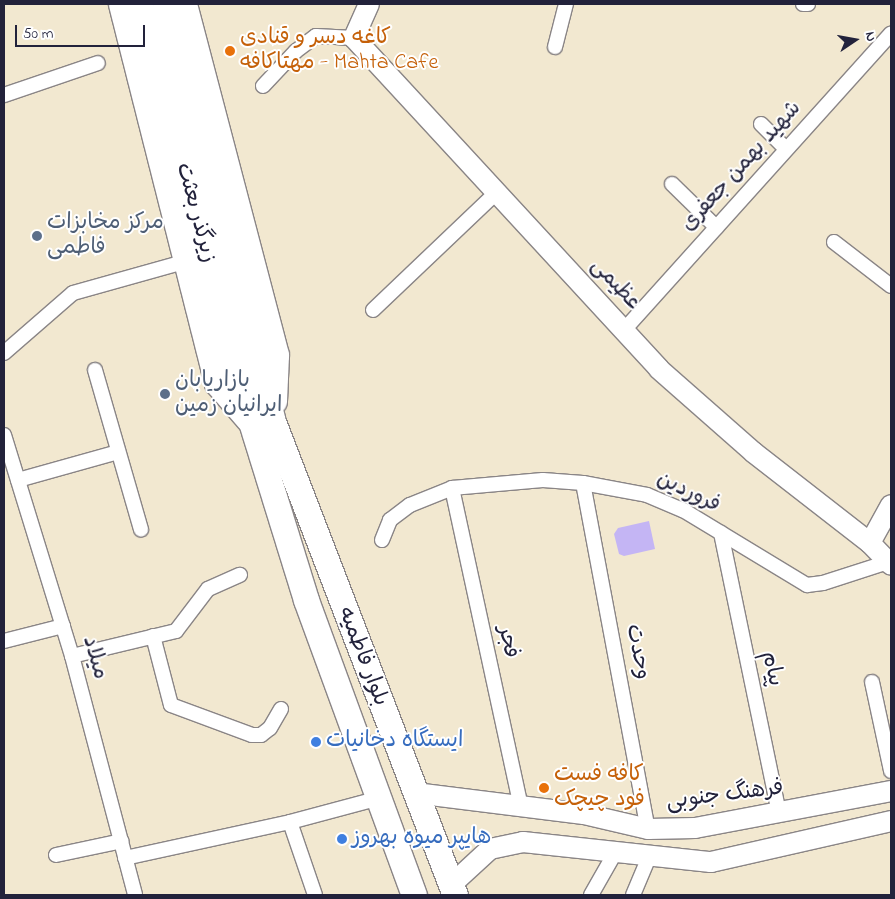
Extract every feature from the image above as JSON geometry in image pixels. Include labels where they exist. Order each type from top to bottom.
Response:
[{"type":"highway","points":[[120,4],[184,262],[217,383],[261,420],[276,355],[184,4]]},
{"type":"highway","name":"زیرگذر بعثت","points":[[140,4],[261,420]]},
{"type":"highway","name":"زیرگذر بعثت","points":[[165,4],[261,420]]},
{"type":"highway","name":"بلوار فاطمیه","points":[[261,420],[415,793],[453,890]]},
{"type":"highway","name":"بلوار فاطمیه","points":[[261,420],[306,600],[376,799],[414,895]]},
{"type":"street","points":[[263,86],[296,50],[316,36],[336,34],[354,38],[369,4]]},
{"type":"street","points":[[555,47],[566,4]]},
{"type":"street","points":[[803,4],[808,4]]},
{"type":"street","name":"شهید بهمن جعفری","points":[[624,330],[891,33]]},
{"type":"street","name":"عظیمی","points":[[354,38],[659,369],[753,452],[870,543],[890,563]]},
{"type":"street","points":[[4,95],[98,63]]},
{"type":"street","points":[[761,124],[786,149]]},
{"type":"street","points":[[672,184],[716,227]]},
{"type":"street","points":[[373,310],[497,192]]},
{"type":"street","points":[[834,242],[891,286]]},
{"type":"street","points":[[4,353],[73,293],[184,262]]},
{"type":"street","points":[[95,370],[141,529]]},
{"type":"street","name":"میلاد","points":[[4,435],[72,656],[135,895]]},
{"type":"street","points":[[18,480],[118,452]]},
{"type":"street","name":"فروردین","points":[[382,540],[390,520],[410,505],[452,488],[543,480],[584,483],[648,495],[683,510],[807,585],[823,583],[890,563]]},
{"type":"street","name":"وحدت","points":[[584,483],[648,829]]},
{"type":"street","name":"فجر","points":[[452,488],[521,806]]},
{"type":"street","points":[[870,543],[891,505]]},
{"type":"street","name":"پیام","points":[[721,533],[779,814]]},
{"type":"street","points":[[72,656],[176,631],[208,589],[240,575]]},
{"type":"street","points":[[4,640],[63,626]]},
{"type":"street","points":[[153,636],[171,705],[252,735],[262,735],[270,728],[281,709]]},
{"type":"street","points":[[872,682],[891,771]]},
{"type":"street","name":"فرهنگ جنوبی","points":[[415,793],[584,814],[648,829],[695,828],[779,814],[891,791]]},
{"type":"street","points":[[125,858],[290,822],[376,799]]},
{"type":"street","points":[[453,890],[490,849],[523,842],[649,857],[711,862],[891,821]]},
{"type":"street","points":[[290,822],[315,895]]},
{"type":"street","points":[[56,856],[122,840]]},
{"type":"street","points":[[591,895],[615,853]]},
{"type":"street","points":[[633,895],[649,857]]},
{"type":"building","points":[[649,521],[655,549],[624,556],[619,554],[614,534],[618,528]]},
{"type":"place","name":"کاغه دسر و قنادی مهتاکافه - Mahta Cafe","points":[[230,51]]},
{"type":"place","name":"مرکز مخابزات فاطمی","points":[[37,236]]},
{"type":"place","name":"بازاریابان ایرانیان زمین","points":[[165,394]]},
{"type":"place","name":"ایستگاه دخانیات","points":[[316,742]]},
{"type":"place","name":"کافه فست فود چیچک","points":[[544,788]]},
{"type":"place","name":"هایپر میوه بهروز","points":[[342,839]]}]
